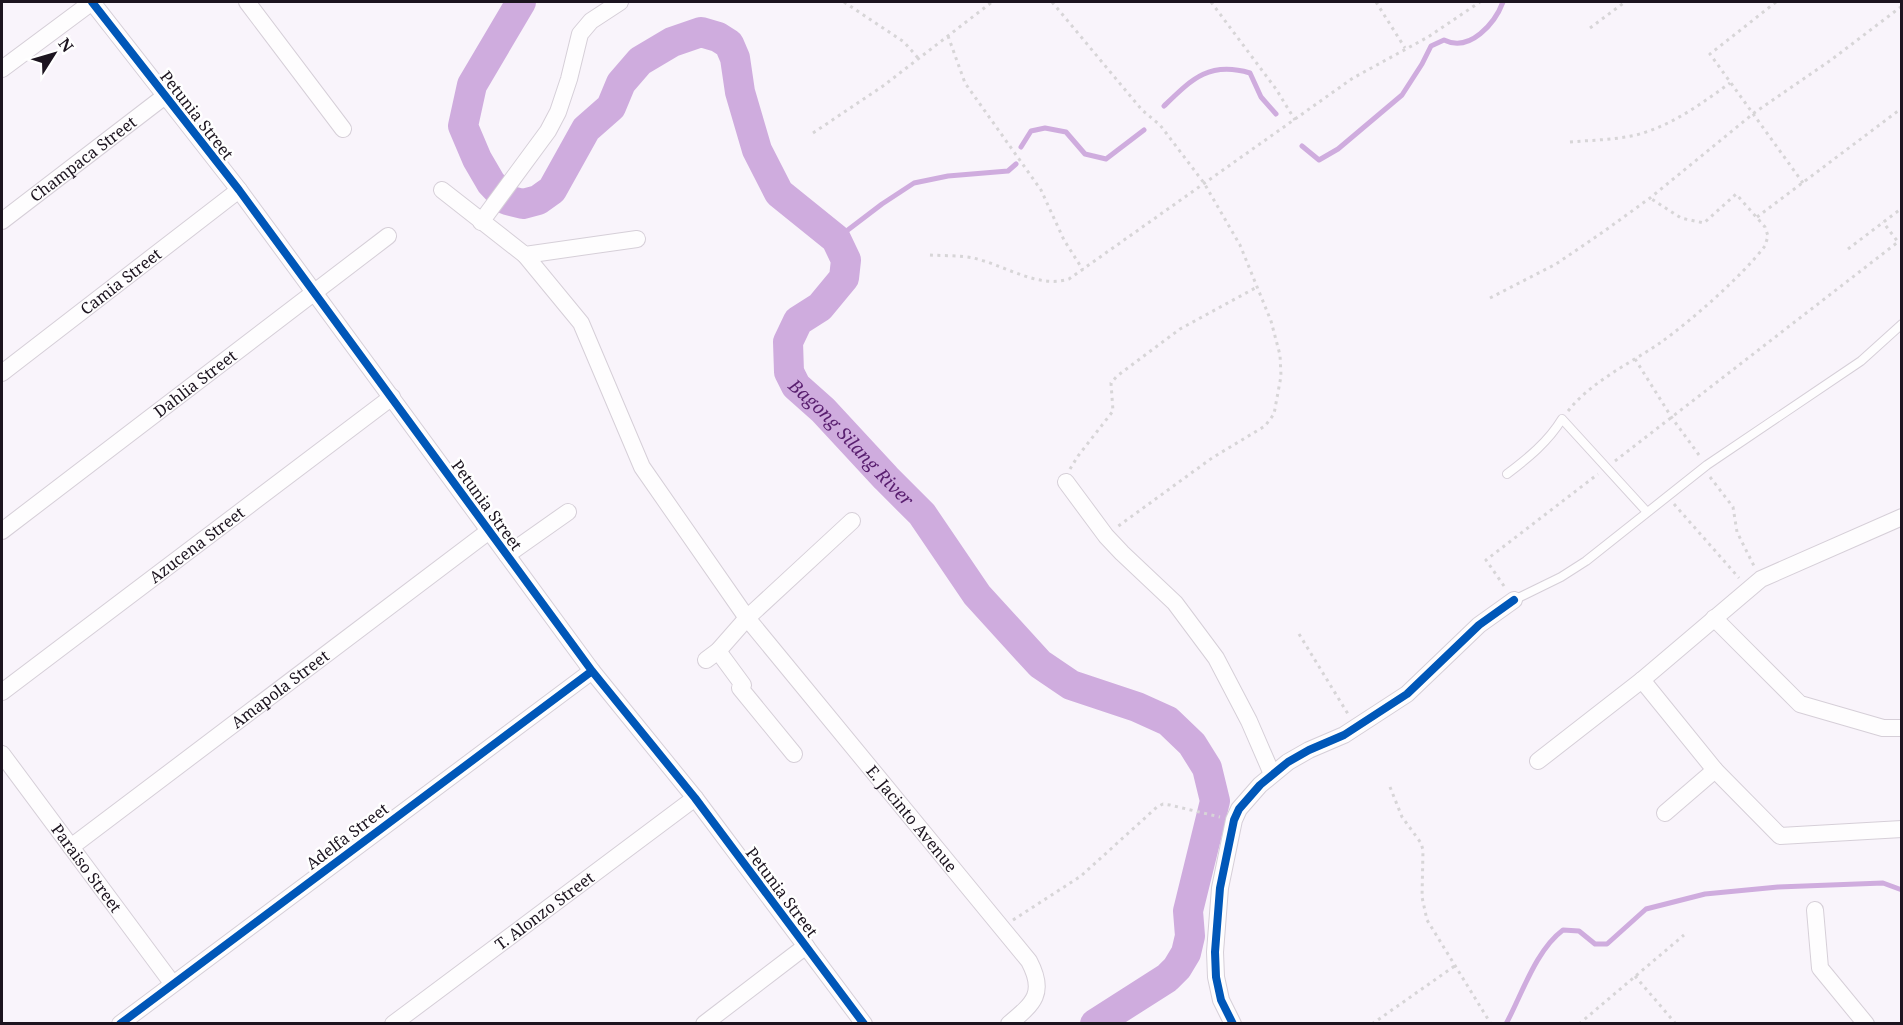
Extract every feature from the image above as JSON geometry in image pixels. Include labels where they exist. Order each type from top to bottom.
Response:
[{"type":"street","points":[[2,69],[92,2]]},
{"type":"street","name":"Petunia Street","points":[[92,2],[239,190],[592,671],[695,798],[864,1023]]},
{"type":"street","points":[[481,222],[548,131],[558,112],[569,79],[580,34],[591,21],[620,2]]},
{"type":"street","points":[[254,4],[343,129]]},
{"type":"street","name":"Champaca Street","points":[[2,221],[165,96]]},
{"type":"street","name":"Camia Street","points":[[2,373],[239,190]]},
{"type":"street","name":"E. Jacinto Avenue","points":[[442,190],[525,255],[582,323],[642,467],[747,618],[1029,961],[1037,976],[1038,992],[1029,1007],[1010,1023]]},
{"type":"street","name":"Dahlia Street","points":[[2,531],[388,236]]},
{"type":"street","points":[[525,255],[637,239]]},
{"type":"street","name":"Azucena Street","points":[[2,692],[392,397]]},
{"type":"street","points":[[1066,482],[1106,536],[1175,603],[1216,658],[1249,721],[1272,774]]},
{"type":"street","points":[[507,555],[568,512]]},
{"type":"street","points":[[1538,761],[1642,680],[1755,584],[1902,517]]},
{"type":"street","points":[[794,754],[740,688],[743,685],[712,655],[747,618],[852,521]]},
{"type":"street","name":"Amapola Street","points":[[71,847],[489,531]]},
{"type":"street","points":[[1233,1023],[1221,1000],[1216,977],[1216,922],[1220,888],[1234,820],[1249,795],[1272,774],[1310,750],[1357,728],[1407,694],[1479,625],[1514,600]]},
{"type":"street","points":[[1714,618],[1800,704],[1883,728],[1902,728]]},
{"type":"street","name":"Adelfa Street","points":[[120,1023],[592,671]]},
{"type":"street","points":[[1642,680],[1715,770],[1780,836],[1902,829]]},
{"type":"street","name":"Paraiso Street","points":[[2,754],[172,983]]},
{"type":"street","points":[[1665,813],[1715,770]]},
{"type":"street","name":"T. Alonzo Street","points":[[393,1023],[695,798]]},
{"type":"street","points":[[1815,910],[1820,968],[1866,1023]]},
{"type":"street","points":[[704,1023],[806,946]]},
{"type":"lane","points":[[1514,600],[1561,577],[1586,561],[1705,467],[1861,361],[1902,324]]},
{"type":"lane","points":[[1507,474],[1535,453],[1562,419],[1647,512]]},
{"type":"path","points":[[844,2],[904,42],[919,59]]},
{"type":"path","points":[[813,133],[919,59],[992,2]]},
{"type":"path","points":[[1052,2],[1142,110],[1160,125],[1204,183],[1240,245],[1271,321],[1280,355],[1281,376],[1274,414],[1270,421],[1250,436],[1212,458],[1106,536]]},
{"type":"path","points":[[1211,2],[1263,70],[1295,120]]},
{"type":"path","points":[[1376,2],[1406,49]]},
{"type":"path","points":[[930,255],[970,257],[1041,281],[1058,282],[1069,279],[1353,78],[1406,49],[1480,2]]},
{"type":"path","points":[[1590,28],[1625,2]]},
{"type":"path","points":[[1776,2],[1710,54],[1803,183]]},
{"type":"path","points":[[1490,298],[1556,264],[1650,198],[1754,113],[1831,60],[1902,6]]},
{"type":"path","points":[[948,36],[965,83],[1041,190],[1064,240],[1083,270]]},
{"type":"path","points":[[1570,142],[1636,135],[1663,126],[1697,108],[1731,82]]},
{"type":"path","points":[[1757,217],[1902,108]]},
{"type":"path","points":[[1562,419],[1588,390],[1663,341],[1712,300],[1765,246],[1768,236],[1765,227],[1736,194],[1704,223],[1681,218],[1650,198]]},
{"type":"path","points":[[1848,249],[1902,208]]},
{"type":"path","points":[[1514,600],[1486,560],[1898,242],[1882,222]]},
{"type":"path","points":[[1066,482],[1071,465],[1113,411],[1112,383],[1117,376],[1180,329],[1257,286]]},
{"type":"path","points":[[1635,359],[1733,507],[1737,532],[1755,584]]},
{"type":"path","points":[[1667,496],[1755,584]]},
{"type":"path","points":[[1299,634],[1357,728]]},
{"type":"path","points":[[1390,786],[1399,811],[1424,850],[1422,897],[1427,920],[1491,1023]]},
{"type":"path","points":[[1001,928],[1081,876],[1163,804],[1227,818]]},
{"type":"path","points":[[1578,1023],[1684,935]]},
{"type":"path","points":[[1372,1023],[1456,965]]},
{"type":"path","points":[[1635,976],[1676,1023]]},
{"type":"waterway","name":"Bagong Silang River","points":[[521,2],[472,85],[463,126],[477,159],[491,183],[507,200],[523,204],[538,200],[552,190],[586,129],[611,107],[621,83],[640,61],[672,42],[701,32],[718,37],[729,44],[735,58],[740,92],[757,150],[779,193],[836,239],[846,260],[844,278],[820,307],[798,321],[788,342],[789,372],[796,386],[823,410],[922,514],[977,595],[1040,664],[1071,685],[1137,707],[1168,721],[1192,744],[1207,768],[1215,801],[1188,911],[1190,936],[1186,953],[1177,968],[1167,978],[1095,1024]]},
{"type":"waterway","points":[[1302,146],[1319,160],[1338,149],[1402,95],[1431,46],[1444,40],[1454,43],[1472,39],[1488,27],[1503,2]]},
{"type":"waterway","points":[[1164,106],[1183,88],[1202,75],[1223,69],[1250,73],[1261,97],[1276,114]]},
{"type":"waterway","points":[[1021,147],[1031,131],[1045,128],[1066,132],[1085,154],[1106,159],[1144,130]]},
{"type":"waterway","points":[[836,239],[914,183],[948,176],[1008,171],[1016,164]]},
{"type":"waterway","points":[[1506,1024],[1537,961],[1553,939],[1563,930],[1579,931],[1595,944],[1607,944],[1646,909],[1705,894],[1778,887],[1883,883],[1902,890]]},
{"type":"cycle path","points":[[92,2],[239,190],[592,671],[695,798],[864,1024]]},
{"type":"cycle path","points":[[1233,1024],[1221,1000],[1216,977],[1215,952],[1220,888],[1234,820],[1239,809],[1260,785],[1288,762],[1344,735],[1407,694],[1479,625],[1514,600]]},
{"type":"cycle path","points":[[120,1024],[592,671]]}]
